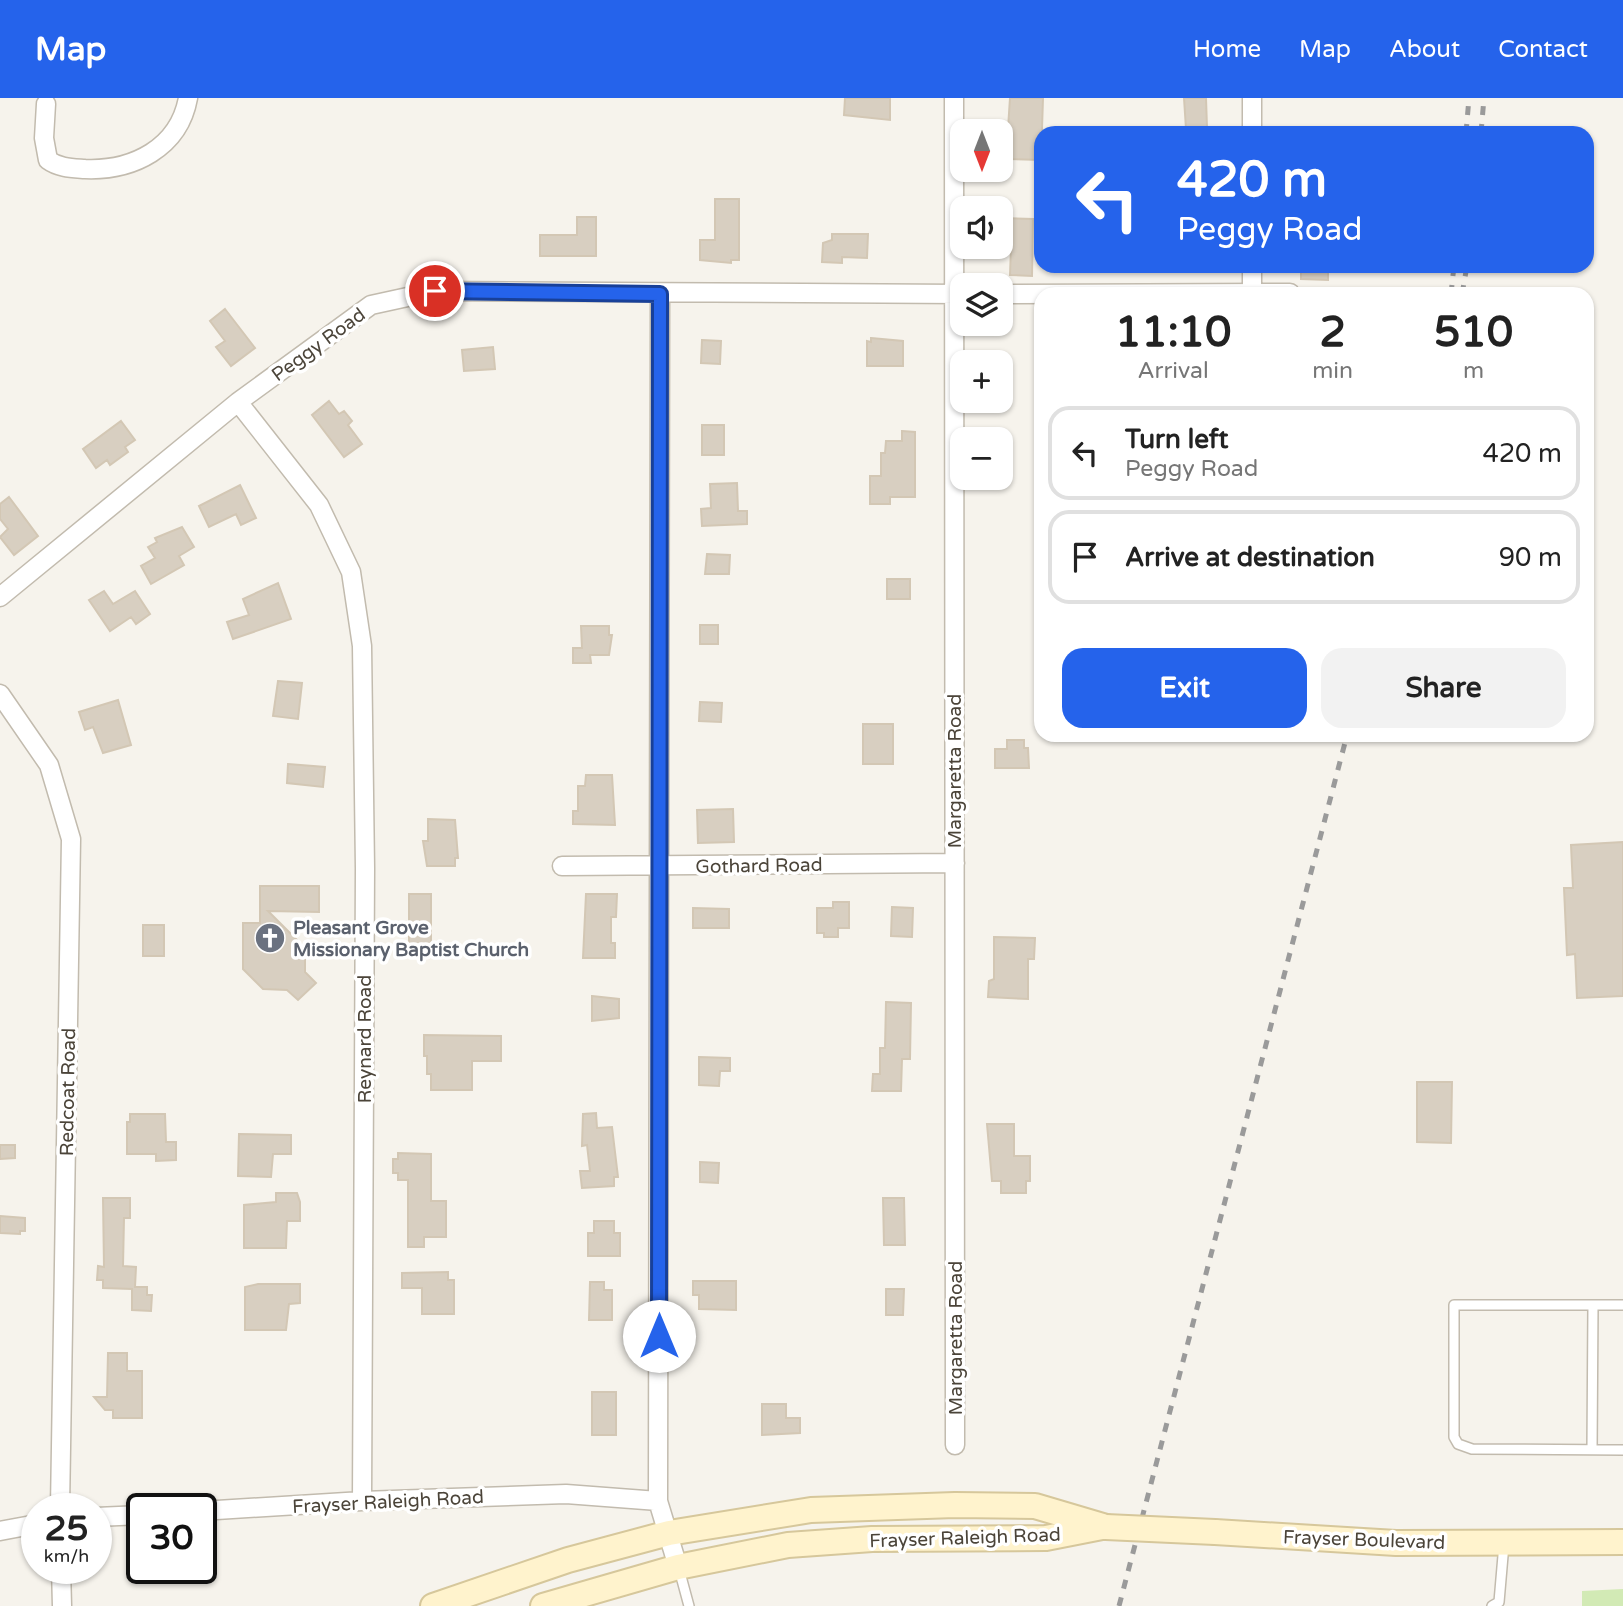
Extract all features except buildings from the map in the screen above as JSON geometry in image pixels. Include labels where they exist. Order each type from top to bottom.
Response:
[{"type":"main road","name":"Frayser Raleigh Road","points":[[433,1606],[568,1560],[670,1533],[811,1510],[956,1505],[1035,1506],[1106,1527]]},
{"type":"main road","name":"Frayser Raleigh Road","points":[[543,1606],[678,1567],[788,1545],[872,1539],[1046,1538],[1106,1527]]},
{"type":"main road","name":"Frayser Boulevard","points":[[1106,1527],[1396,1543],[1623,1542]]},
{"type":"street","points":[[46,104],[44,138],[48,160],[64,167],[100,169],[143,159],[163,145],[178,128],[188,98]]},
{"type":"street","name":"Margaretta Road","points":[[954,98],[958,273]]},
{"type":"street","points":[[1252,98],[1252,126]]},
{"type":"street","name":"Peggy Road","points":[[0,597],[238,402],[371,305],[435,291],[950,294]]},
{"type":"street","points":[[660,294],[658,1501],[670,1533],[678,1567]]},
{"type":"street","points":[[1013,294],[1034,294]]},
{"type":"street","name":"Margaretta Road","points":[[956,1445],[958,336]]},
{"type":"street","name":"Reynard Road","points":[[238,402],[319,505],[351,572],[362,646],[365,868],[362,1501]]},
{"type":"street","name":"Redcoat Road","points":[[0,694],[50,765],[71,839],[60,1493]]},
{"type":"street","name":"Gothard Road","points":[[562,866],[955,863]]},
{"type":"street","name":"Frayser Raleigh Road","points":[[217,1510],[362,1501],[566,1494],[658,1501]]},
{"type":"street","points":[[0,1531],[21,1527]]},
{"type":"street","points":[[61,1584],[62,1606]]},
{"type":"lane","points":[[1623,1305],[1454,1305],[1454,1437],[1458,1444],[1472,1449],[1623,1450]]},
{"type":"lane","points":[[1592,1450],[1593,1305]]},
{"type":"lane","points":[[1492,1606],[1499,1602],[1504,1542]]},
{"type":"lane","points":[[678,1567],[689,1606]]},
{"type":"green space","points":[[1623,1589],[1623,1606],[1582,1606],[1582,1591]]},
{"type":"railway","points":[[1467,126],[1469,98]]},
{"type":"railway","points":[[1482,126],[1484,98]]},
{"type":"railway","points":[[1452,287],[1453,273]]},
{"type":"railway","points":[[1463,287],[1466,273]]},
{"type":"railway","points":[[1119,1606],[1345,742]]},
{"type":"place","name":"Pleasant Grove Missionary Baptist Church","points":[[270,938]]},
{"type":"route","points":[[435,291],[660,294],[659,1336]]}]
